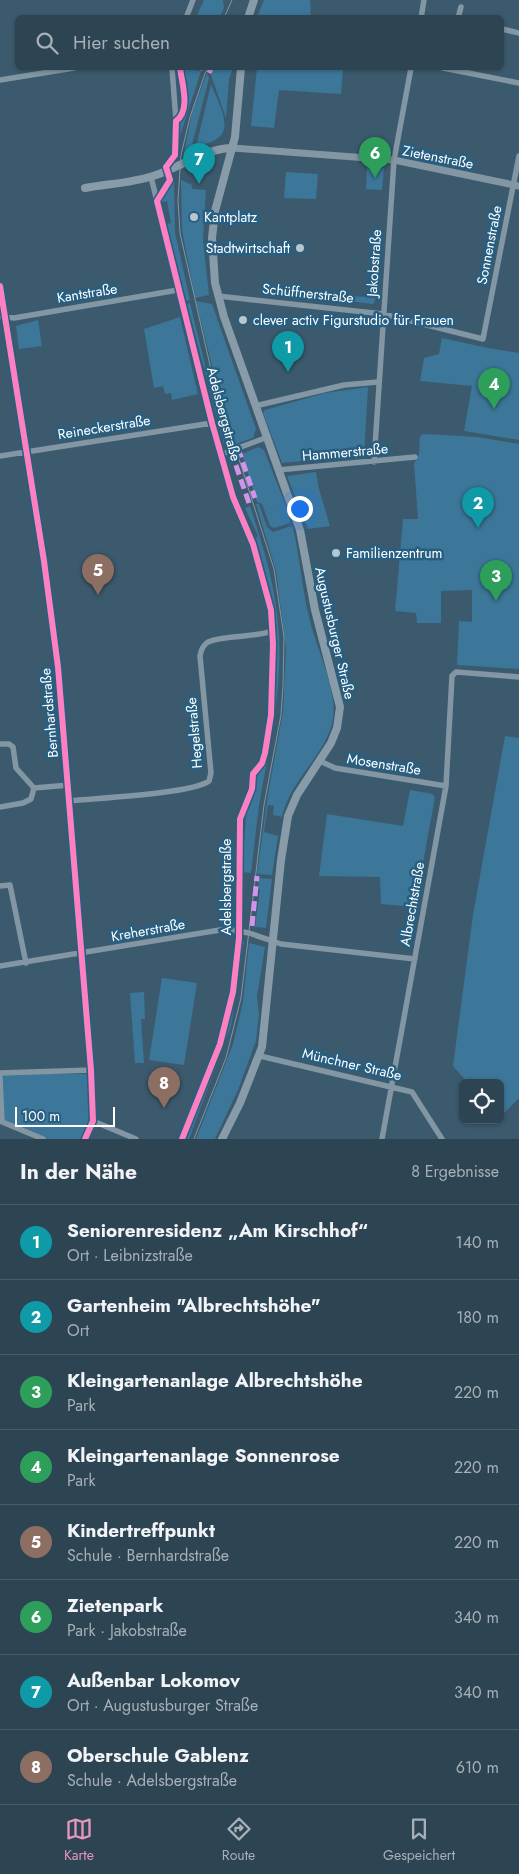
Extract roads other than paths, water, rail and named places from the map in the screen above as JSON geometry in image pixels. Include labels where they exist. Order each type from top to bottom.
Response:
[{"type":"main road","points":[[249,15],[254,0]]},
{"type":"main road","name":"Augustusburger Straße","points":[[222,1139],[260,1056],[281,860],[288,816],[297,795],[320,761],[337,728],[339,700],[318,625],[300,530],[266,438],[218,296],[213,267],[213,223],[233,148],[241,70]]},
{"type":"main road","points":[[85,188],[151,177],[210,152],[233,148]]},
{"type":"street","points":[[187,15],[193,0]]},
{"type":"street","points":[[422,15],[424,0]]},
{"type":"street","points":[[456,15],[461,7]]},
{"type":"street","points":[[504,29],[519,33]]},
{"type":"street","points":[[0,80],[62,70]]},
{"type":"street","points":[[172,70],[176,121]]},
{"type":"street","name":"Jakobstraße","points":[[374,462],[394,160],[411,70]]},
{"type":"street","points":[[453,70],[519,83]]},
{"type":"street","name":"Zietenstraße","points":[[233,148],[394,160],[516,186]]},
{"type":"street","name":"Sonnenstraße","points":[[483,338],[516,186],[519,156]]},
{"type":"street","name":"Adelsbergstraße","points":[[151,177],[212,423],[233,497],[255,553],[271,610],[272,632]]},
{"type":"street","name":"Bernhardstraße","points":[[0,286],[2,316],[27,452],[52,621],[70,801],[91,1070],[93,1120],[85,1139]]},
{"type":"street","name":"Kantstraße","points":[[2,316],[14,318],[178,290]]},
{"type":"street","name":"Schüffnerstraße","points":[[218,296],[383,314],[483,338]]},
{"type":"street","points":[[255,406],[344,384],[378,382]]},
{"type":"street","name":"Reineckerstraße","points":[[0,456],[212,423]]},
{"type":"street","points":[[222,454],[266,438]]},
{"type":"street","name":"Hammerstraße","points":[[278,470],[415,458]]},
{"type":"street","name":"Hegelstraße","points":[[70,801],[156,793],[209,781],[210,773],[200,656],[202,648],[206,642],[256,636],[272,632]]},
{"type":"street","name":"Albrechtstraße","points":[[382,1139],[446,786],[452,676],[456,672],[519,677]]},
{"type":"street","points":[[0,744],[9,744],[14,747],[16,768],[34,788]]},
{"type":"street","name":"Mosenstraße","points":[[320,761],[335,768],[446,786]]},
{"type":"street","points":[[34,788],[68,785]]},
{"type":"street","name":"Adelsbergstraße","points":[[233,992],[239,931],[240,819],[253,785]]},
{"type":"street","points":[[0,807],[24,804],[31,799],[34,788]]},
{"type":"street","points":[[0,886],[10,885],[26,962]]},
{"type":"street","name":"Kreherstraße","points":[[0,966],[226,929],[239,931],[273,942],[415,959]]},
{"type":"street","points":[[182,1139],[216,1055]]},
{"type":"street","name":"Münchner Straße","points":[[260,1056],[412,1092],[442,1139]]},
{"type":"street","points":[[0,1073],[91,1070]]},
{"type":"street","points":[[0,1078],[1,1121],[43,1139]]},
{"type":"street","points":[[93,1120],[136,1139]]},
{"type":"tram line","points":[[225,15],[232,0]]},
{"type":"tram line","points":[[194,1139],[226,1058],[241,998],[264,805],[281,715],[284,637],[274,569],[212,374],[180,233],[178,200],[181,155],[190,117],[206,70]]},
{"type":"place","name":"Zietenpark","points":[[375,178]]},
{"type":"place","name":"Außenbar Lokomov","points":[[199,184]]},
{"type":"place","name":"Kantplatz","points":[[194,217]]},
{"type":"place","name":"Stadtwirtschaft","points":[[300,248]]},
{"type":"place","name":"clever activ Figurstudio für Frauen","points":[[243,320]]},
{"type":"place","name":"Seniorenresidenz „Am Kirschhof“","points":[[288,372]]},
{"type":"place","name":"Kleingartenanlage Sonnenrose","points":[[494,409]]},
{"type":"place","name":"Gartenheim \"Albrechtshöhe\"","points":[[478,528]]},
{"type":"place","name":"Familienzentrum","points":[[336,553]]},
{"type":"place","name":"Kindertreffpunkt","points":[[98,595]]},
{"type":"place","name":"Kleingartenanlage Albrechtshöhe","points":[[496,601]]},
{"type":"place","name":"Oberschule Gablenz","points":[[164,1108]]}]
